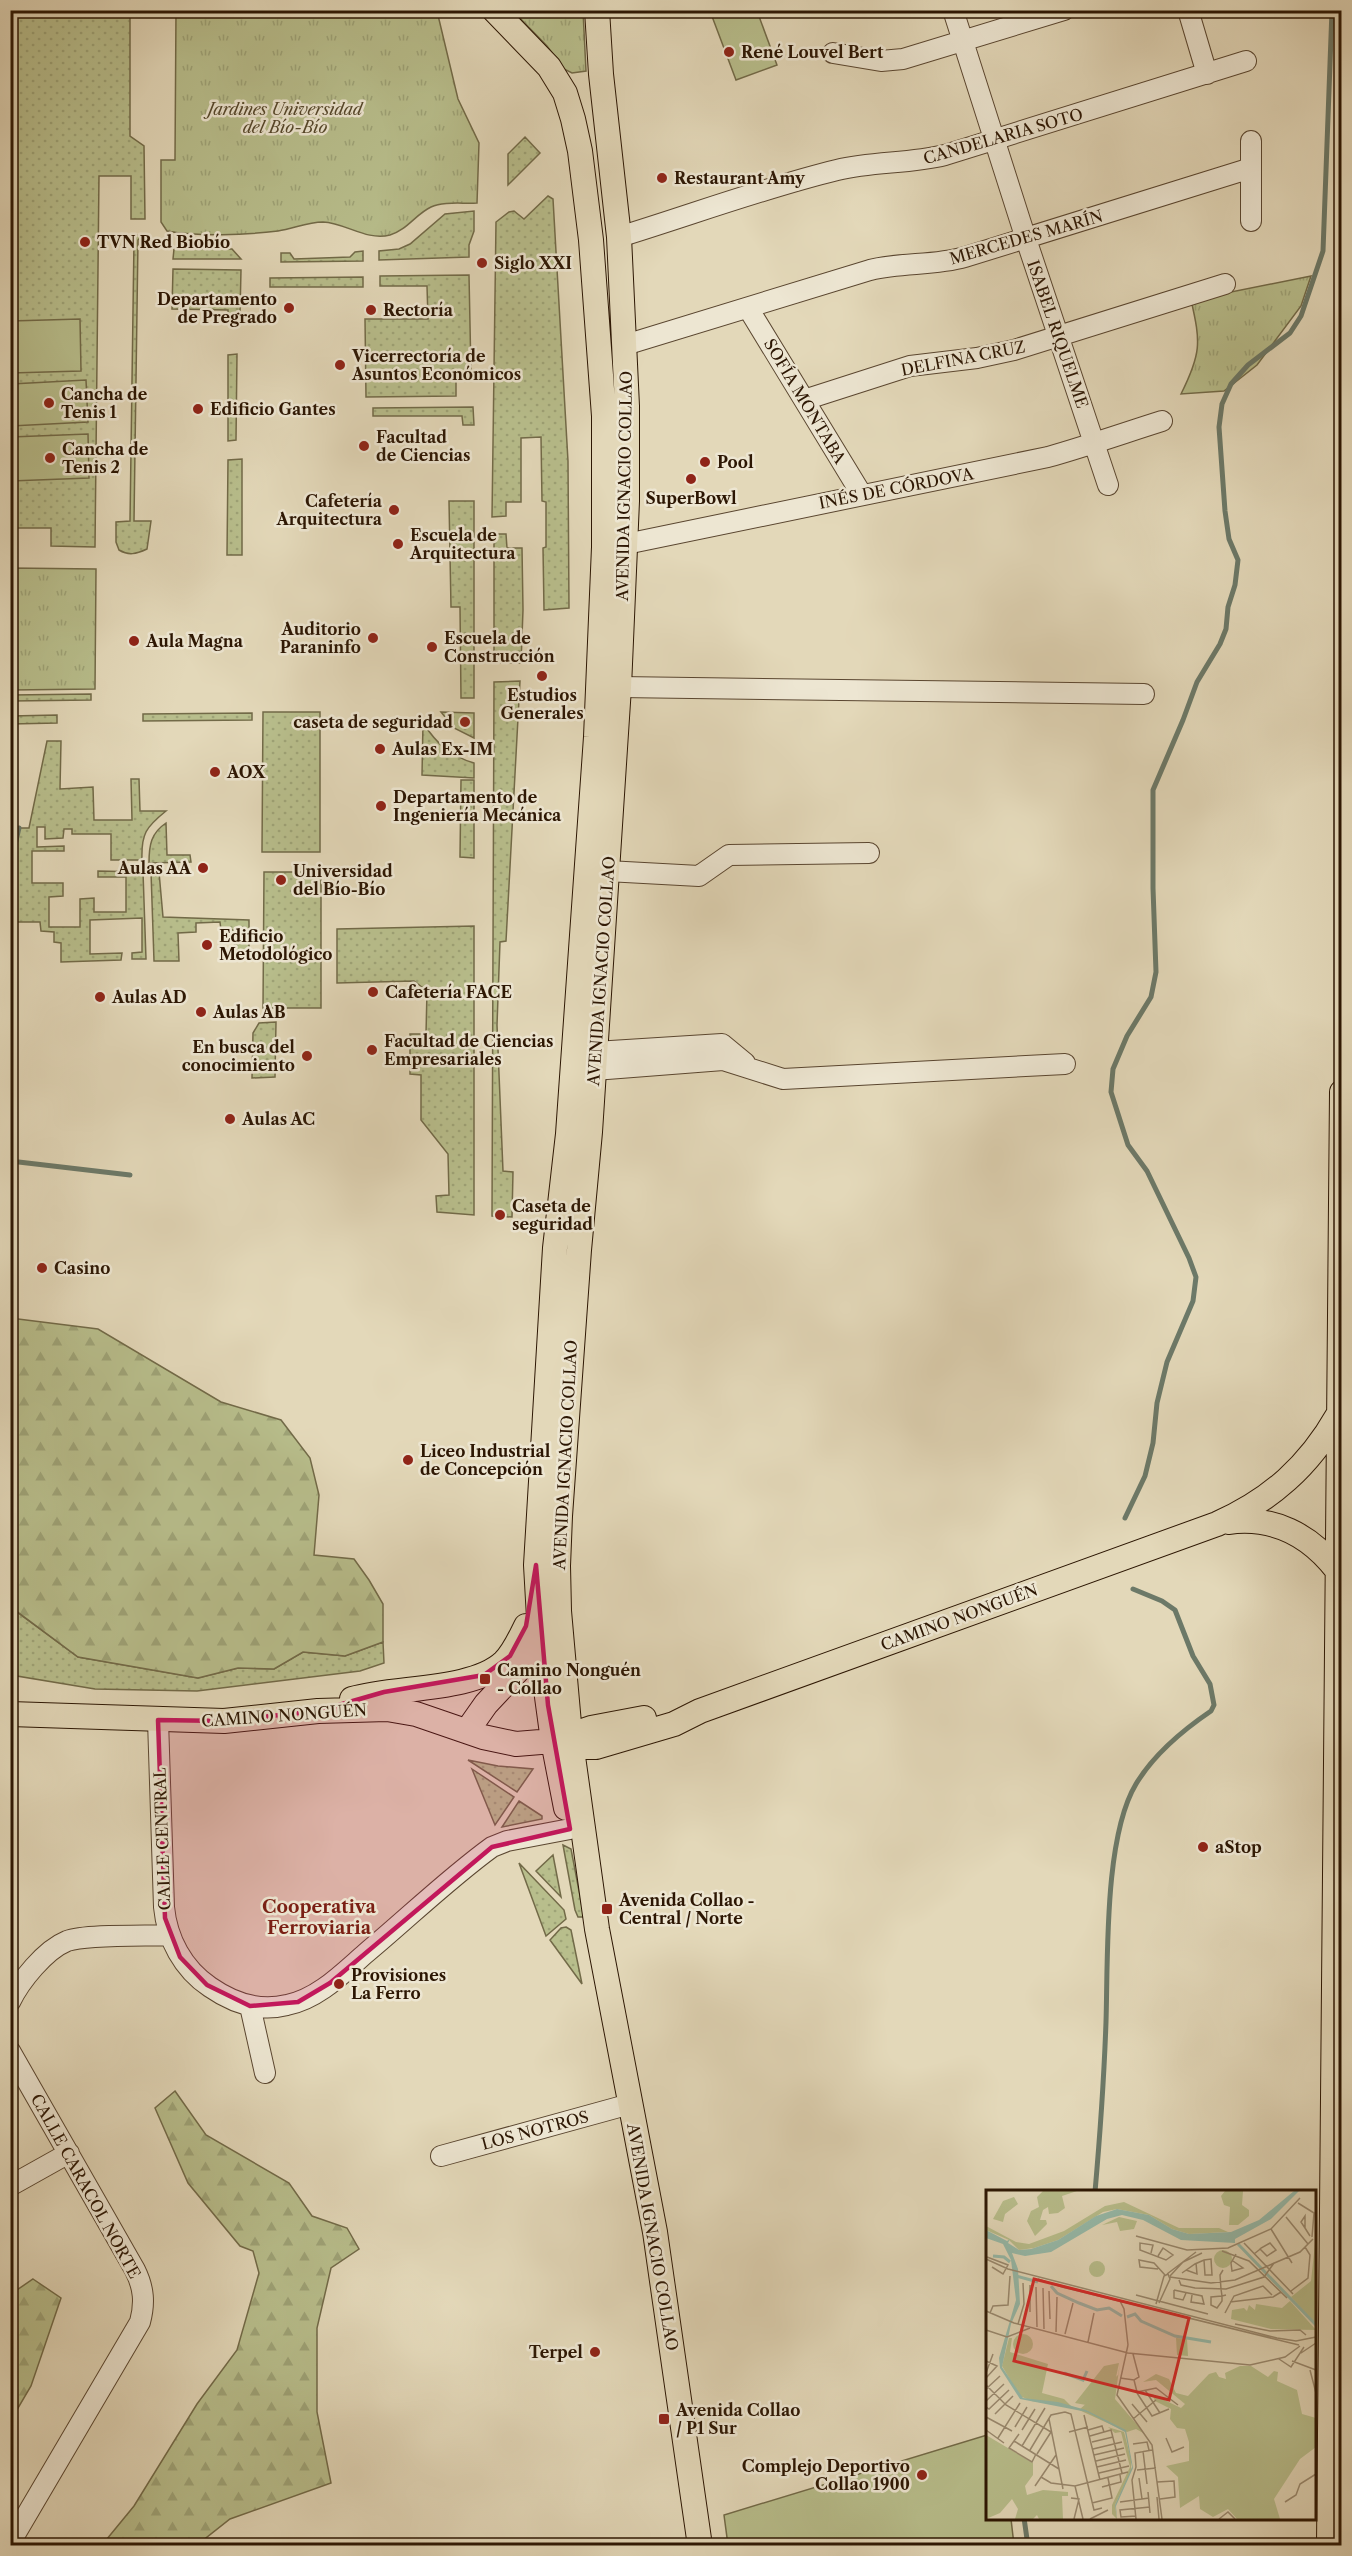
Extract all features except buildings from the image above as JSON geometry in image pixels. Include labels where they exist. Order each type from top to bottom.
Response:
[{"type":"main road","name":"AVENIDA IGNACIO COLLAO","points":[[494,10],[549,67],[565,93],[580,151],[591,240],[605,457],[601,646],[587,874],[568,1134],[555,1248],[536,1565],[540,1645],[565,1741],[597,1929],[656,2242],[700,2546]]},
{"type":"main road","name":"AVENIDA IGNACIO COLLAO","points":[[597,10],[601,74],[619,237],[625,345],[626,544],[607,871],[569,1378],[558,1566],[570,1829],[597,1929]]},
{"type":"main road","points":[[1329,2546],[1341,1092]]},
{"type":"main road","name":"CAMINO NONGUÉN","points":[[10,1714],[224,1721],[318,1711],[387,1709],[416,1714],[516,1744],[565,1741],[596,1747],[674,1724],[700,1711],[1240,1514],[1282,1486],[1315,1452],[1340,1413]]},
{"type":"main road","name":"CAMINO NONGUÉN","points":[[1217,1524],[1244,1520],[1280,1526],[1314,1545],[1337,1570]]},
{"type":"main road","points":[[467,1731],[486,1704],[519,1669],[526,1646],[529,1586],[536,1565]]},
{"type":"main road","points":[[318,1711],[367,1695],[454,1683],[484,1675],[510,1656],[526,1626]]},
{"type":"street","name":"ISABEL RIQUELME","points":[[953,10],[1108,485]]},
{"type":"street","points":[[833,53],[891,61],[915,57],[1064,10]]},
{"type":"street","points":[[1188,10],[1207,74]]},
{"type":"street","name":"CANDELARIA SOTO","points":[[619,237],[837,170],[865,164],[922,160],[994,141],[1246,61]]},
{"type":"street","points":[[1251,141],[1251,221]]},
{"type":"street","name":"MERCEDES MARÍN","points":[[625,345],[888,266],[956,260],[1251,168]]},
{"type":"street","name":"DELFINA CRUZ","points":[[804,400],[910,366],[977,358],[1059,337],[1225,284]]},
{"type":"street","name":"SOFÍA MONTABA","points":[[748,308],[862,495]]},
{"type":"street","name":"INÉS DE CÓRDOVA","points":[[626,544],[999,467],[1095,444],[1162,421]]},
{"type":"street","points":[[619,687],[1143,694]]},
{"type":"street","points":[[607,871],[699,876],[729,855],[868,853]]},
{"type":"street","points":[[594,1061],[723,1060],[749,1067],[769,1076],[783,1078],[1065,1064]]},
{"type":"street","name":"CALLE CENTRAL","points":[[158,1720],[164,1907],[169,1935],[180,1957],[197,1977],[220,1994],[250,2006],[262,2008],[288,2005],[317,1992],[492,1847],[507,1841],[570,1829]]},
{"type":"street","points":[[10,2002],[27,1975],[54,1949],[68,1940],[169,1935]]},
{"type":"street","points":[[250,2006],[265,2073]]},
{"type":"street","name":"CALLE CARACOL NORTE","points":[[10,2051],[140,2279],[143,2289],[143,2311],[140,2322],[10,2543]]},
{"type":"street","name":"LOS NOTROS","points":[[441,2156],[630,2104]]},
{"type":"street","points":[[10,2186],[69,2153]]},
{"type":"highlighted area","points":[[536,1565],[548,1705],[570,1829],[492,1847],[330,1983],[298,2002],[250,2006],[207,1985],[180,1957],[165,1918],[158,1720],[224,1721],[318,1711],[384,1692],[484,1675],[510,1656],[526,1626]]},
{"type":"green space","points":[[10,11],[130,11],[130,136],[144,146],[145,219],[131,219],[131,176],[99,176],[95,547],[51,546],[51,528],[11,528]]},
{"type":"green space","name":"Jardines Universidad del Bío-Bío","points":[[176,11],[437,11],[458,99],[479,143],[477,203],[436,205],[396,233],[381,236],[364,234],[340,225],[323,222],[251,234],[207,235],[167,231],[161,222],[161,160],[175,160]]},
{"type":"green space","points":[[513,11],[583,11],[586,71],[572,73],[564,69],[547,46]]},
{"type":"green space","points":[[710,11],[757,11],[777,65],[736,80]]},
{"type":"green space","points":[[525,137],[540,153],[508,185],[508,154]]},
{"type":"green space","points":[[548,196],[553,199],[568,461],[569,608],[544,610],[543,548],[546,547],[546,502],[542,501],[541,437],[521,438],[521,502],[506,502],[506,516],[492,517],[496,222],[514,211],[524,219]]},
{"type":"green space","points":[[474,211],[474,231],[469,245],[469,257],[379,260],[379,251],[399,249],[410,244],[445,214]]},
{"type":"green space","points":[[129,235],[143,235],[138,240],[134,521],[151,521],[147,549],[133,554],[119,550],[116,542],[116,522],[130,521],[134,241]]},
{"type":"green space","points":[[174,249],[232,249],[241,259],[173,259]]},
{"type":"green space","points":[[363,251],[363,261],[281,262],[281,253],[290,253],[294,259],[350,257],[355,252]]},
{"type":"green space","points":[[173,269],[241,270],[240,314],[228,314],[228,310],[172,309]]},
{"type":"green space","points":[[469,275],[471,374],[456,374],[456,396],[366,397],[365,319],[428,319],[427,286],[380,286],[380,276]]},
{"type":"green space","points":[[1311,276],[1301,306],[1257,365],[1224,391],[1181,394],[1196,358],[1198,338],[1191,300]]},
{"type":"green space","points":[[363,277],[363,287],[270,287],[270,278]]},
{"type":"green space","points":[[80,319],[81,371],[11,373],[11,321]]},
{"type":"green space","points":[[237,354],[236,440],[228,441],[228,355]]},
{"type":"green space","name":"Cancha de Tenis 1","points":[[86,380],[88,422],[11,426],[11,384]]},
{"type":"green space","points":[[473,407],[474,425],[463,425],[462,416],[373,416],[373,408]]},
{"type":"green space","name":"Cancha de Tenis 2","points":[[88,434],[89,478],[11,481],[11,437]]},
{"type":"green space","points":[[242,459],[242,555],[227,555],[228,460]]},
{"type":"green space","points":[[449,501],[474,501],[474,698],[461,698],[460,607],[451,607]]},
{"type":"green space","points":[[494,534],[506,534],[507,548],[522,548],[521,663],[494,663]]},
{"type":"green space","points":[[11,568],[96,569],[95,689],[11,690]]},
{"type":"green space","points":[[520,681],[506,941],[500,942],[497,1025],[503,1171],[513,1172],[512,1217],[492,1216],[494,682]]},
{"type":"green space","points":[[91,694],[91,700],[11,701],[11,695]]},
{"type":"green space","points":[[263,712],[320,712],[320,852],[262,852]]},
{"type":"green space","points":[[441,712],[474,713],[474,738],[454,728]]},
{"type":"green space","points":[[252,713],[252,720],[143,721],[143,714]]},
{"type":"green space","points":[[57,715],[57,723],[11,724],[11,716]]},
{"type":"green space","points":[[423,723],[445,748],[458,757],[474,763],[474,778],[422,775]]},
{"type":"green space","points":[[47,741],[61,741],[60,789],[93,787],[94,820],[132,820],[131,779],[139,779],[140,811],[166,811],[146,832],[142,860],[111,860],[111,834],[72,834],[72,829],[64,829],[63,838],[45,839],[45,827],[37,827],[37,847],[64,846],[64,851],[32,851],[32,883],[63,883],[63,896],[49,897],[49,927],[80,927],[80,899],[94,898],[94,912],[126,912],[126,877],[98,877],[98,871],[143,872],[146,959],[132,959],[132,953],[142,952],[142,918],[90,920],[90,954],[122,953],[121,960],[61,962],[61,943],[54,942],[54,932],[41,931],[40,922],[11,922],[11,828],[29,828]]},
{"type":"green space","points":[[461,780],[474,780],[474,858],[460,857]]},
{"type":"green space","points":[[166,823],[167,855],[190,855],[191,862],[149,863],[152,840],[157,831]]},
{"type":"green space","points":[[151,872],[159,872],[163,917],[249,920],[249,956],[235,957],[234,930],[221,930],[220,922],[196,923],[196,932],[178,933],[179,961],[154,961]]},
{"type":"green space","points":[[264,872],[321,872],[321,1008],[263,1008]]},
{"type":"green space","points":[[474,926],[474,1215],[437,1212],[436,1196],[449,1195],[448,1154],[421,1120],[421,1075],[410,1074],[410,1034],[426,1034],[427,991],[414,981],[337,983],[337,929]]},
{"type":"green space","points":[[276,1022],[275,1077],[252,1078],[253,1033],[259,1023]]},
{"type":"green space","points":[[10,1318],[98,1329],[221,1402],[281,1420],[310,1458],[319,1495],[314,1555],[354,1559],[383,1604],[383,1642],[345,1656],[303,1652],[274,1669],[238,1668],[198,1678],[78,1657],[11,1607]]},
{"type":"green space","points":[[10,1607],[78,1657],[198,1678],[238,1668],[274,1669],[303,1652],[345,1656],[383,1642],[384,1663],[360,1671],[197,1691],[95,1689],[11,1675]]},
{"type":"green space","points":[[468,1760],[498,1766],[533,1769],[517,1792]]},
{"type":"green space","points":[[472,1769],[514,1797],[495,1825]]},
{"type":"green space","points":[[519,1801],[542,1816],[542,1819],[502,1827]]},
{"type":"green space","points":[[563,1845],[571,1849],[584,1917],[578,1917],[575,1910]]},
{"type":"green space","points":[[553,1855],[561,1897],[536,1871]]},
{"type":"green space","points":[[519,1863],[564,1910],[566,1919],[546,1936]]},
{"type":"green space","points":[[566,1927],[571,1930],[582,1984],[550,1940],[561,1928]]},
{"type":"green space","points":[[175,2091],[206,2135],[289,2183],[312,2216],[347,2228],[359,2249],[331,2268],[317,2328],[317,2412],[331,2483],[230,2519],[197,2545],[102,2545],[134,2506],[197,2404],[237,2350],[259,2273],[253,2251],[240,2246],[188,2183],[155,2108]]},
{"type":"green space","points":[[33,2279],[61,2298],[31,2386],[11,2420],[11,2294]]},
{"type":"green space","name":"Complejo Deportivo Collao 1900","points":[[986,2435],[986,2520],[1011,2520],[1014,2545],[728,2545],[724,2515]]},
{"type":"waterway","points":[[1125,1518],[1145,1476],[1153,1443],[1157,1403],[1167,1362],[1193,1301],[1196,1277],[1147,1171],[1128,1145],[1111,1092],[1113,1069],[1127,1036],[1151,997],[1156,972],[1153,790],[1197,682],[1220,644],[1226,629],[1228,607],[1235,585],[1238,560],[1229,539],[1225,511],[1219,427],[1222,404],[1231,384],[1248,365],[1290,333],[1301,316],[1323,251],[1332,10]]},
{"type":"waterway","points":[[10,866],[19,828]]},
{"type":"waterway","points":[[10,1161],[130,1175]]},
{"type":"waterway","points":[[1095,2190],[1104,2065],[1110,1899],[1118,1835],[1126,1807],[1143,1773],[1170,1743],[1211,1711],[1214,1705],[1210,1684],[1193,1656],[1175,1610],[1162,1601],[1133,1589]]},
{"type":"waterway","points":[[1024,2520],[1028,2546]]},
{"type":"place","name":"René Louvel Bert","points":[[729,52]]},
{"type":"place","name":"Restaurant Amy","points":[[662,178]]},
{"type":"place","name":"TVN Red Biobío","points":[[85,242]]},
{"type":"place","name":"Siglo XXI","points":[[482,263]]},
{"type":"place","name":"Departamento de Pregrado","points":[[289,308]]},
{"type":"place","name":"Rectoría","points":[[371,310]]},
{"type":"place","name":"Vicerrectoría de Asuntos Económicos","points":[[340,365]]},
{"type":"place","name":"Cancha de Tenis 1","points":[[49,403]]},
{"type":"place","name":"Edificio Gantes","points":[[198,409]]},
{"type":"place","name":"Facultad de Ciencias","points":[[364,446]]},
{"type":"place","name":"Cancha de Tenis 2","points":[[50,458]]},
{"type":"place","name":"Pool","points":[[705,462]]},
{"type":"place","name":"SuperBowl","points":[[691,479]]},
{"type":"place","name":"Cafetería Arquitectura","points":[[394,510]]},
{"type":"place","name":"Escuela de Arquitectura","points":[[398,544]]},
{"type":"place","name":"Auditorio Paraninfo","points":[[373,638]]},
{"type":"place","name":"Aula Magna","points":[[134,641]]},
{"type":"place","name":"Escuela de Construcción","points":[[432,647]]},
{"type":"place","name":"Estudios Generales","points":[[542,676]]},
{"type":"place","name":"caseta de seguridad","points":[[465,722]]},
{"type":"place","name":"Aulas Ex-IM","points":[[380,749]]},
{"type":"place","name":"AOX","points":[[215,772]]},
{"type":"place","name":"Departamento de Ingeniería Mecánica","points":[[381,806]]},
{"type":"place","name":"Aulas AA","points":[[203,868]]},
{"type":"place","name":"Universidad del Bío-Bío","points":[[281,880]]},
{"type":"place","name":"Edificio Metodológico","points":[[207,945]]},
{"type":"place","name":"Cafetería FACE","points":[[373,992]]},
{"type":"place","name":"Aulas AD","points":[[100,997]]},
{"type":"place","name":"Aulas AB","points":[[201,1012]]},
{"type":"place","name":"Facultad de Ciencias Empresariales","points":[[372,1050]]},
{"type":"place","name":"En busca del conocimiento","points":[[307,1056]]},
{"type":"place","name":"Aulas AC","points":[[230,1119]]},
{"type":"place","name":"Caseta de seguridad","points":[[500,1215]]},
{"type":"place","name":"Casino","points":[[42,1268]]},
{"type":"place","name":"Liceo Industrial de Concepción","points":[[408,1460]]},
{"type":"place","name":"Camino Nonguén - Collao","points":[[485,1679]]},
{"type":"place","name":"aStop","points":[[1203,1847]]},
{"type":"place","name":"Avenida Collao - Central / Norte","points":[[607,1909]]},
{"type":"place","name":"Provisiones La Ferro","points":[[339,1984]]},
{"type":"place","name":"Terpel","points":[[595,2352]]},
{"type":"place","name":"Avenida Collao / P1 Sur","points":[[664,2419]]},
{"type":"place","name":"Complejo Deportivo Collao 1900","points":[[922,2475]]},
{"type":"district","name":"Cooperativa Ferroviaria","points":[[319,1917]]}]
